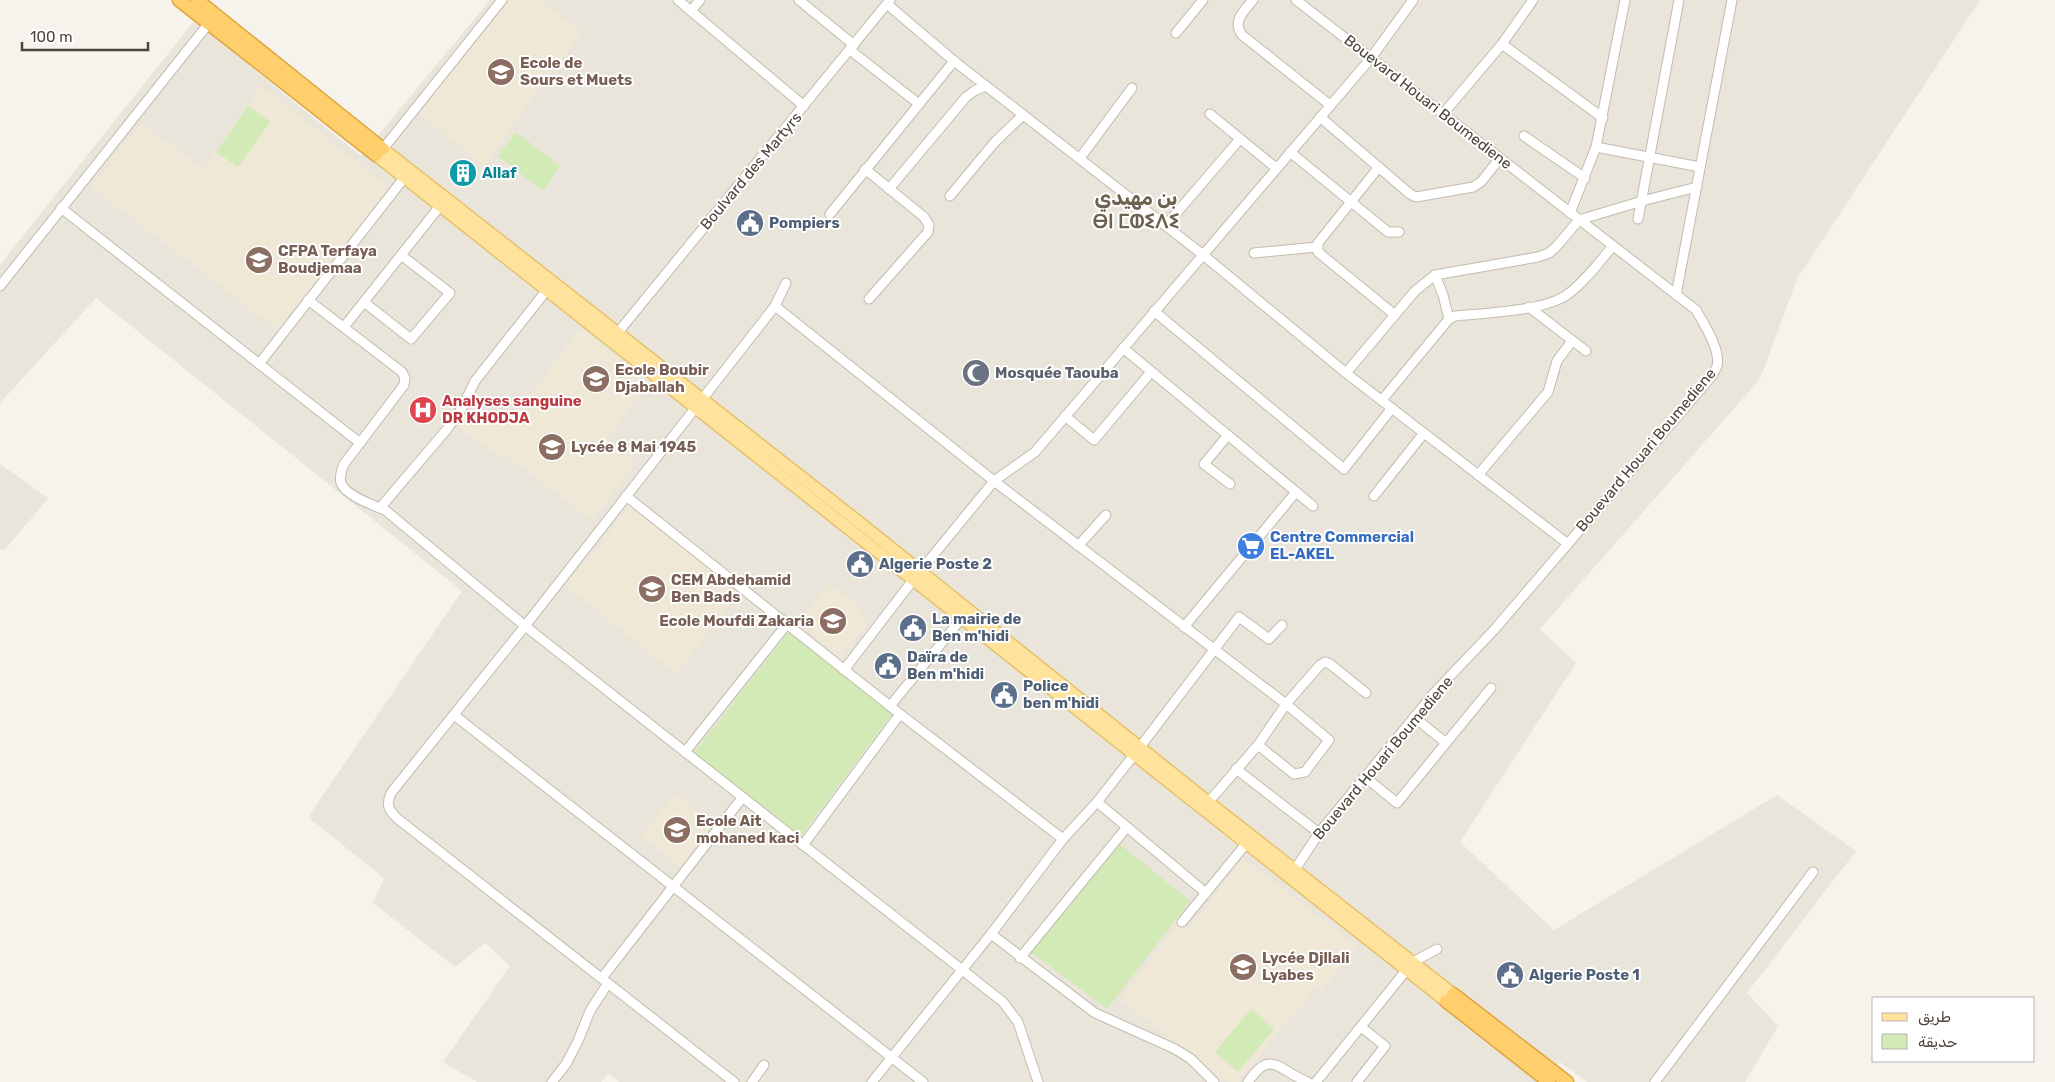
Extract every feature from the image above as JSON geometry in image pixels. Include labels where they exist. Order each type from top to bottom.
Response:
[{"type":"highway","points":[[179,0],[379,152]]},
{"type":"highway","points":[[196,0],[379,152]]},
{"type":"highway","points":[[1450,998],[1550,1082]]},
{"type":"highway","points":[[1450,998],[1567,1082]]},
{"type":"main road","points":[[379,152],[404,178],[546,291],[614,337]]},
{"type":"main road","points":[[379,152],[917,575],[1450,998]]},
{"type":"main road","points":[[917,575],[962,618],[1137,751]]},
{"type":"street","points":[[379,152],[502,0]]},
{"type":"street","points":[[678,0],[804,106]]},
{"type":"street","points":[[691,11],[700,0]]},
{"type":"street","points":[[799,0],[918,104]]},
{"type":"street","points":[[1176,32],[1203,0]]},
{"type":"street","points":[[1253,0],[1237,22],[1238,29],[1242,35],[1330,105]]},
{"type":"street","name":"Bouevard Houari Boumediene","points":[[1292,873],[1319,834],[1414,717],[1494,630],[1711,377],[1717,367],[1709,332],[1696,310],[1296,0]]},
{"type":"street","points":[[844,670],[917,575],[994,481],[1035,452],[1371,58],[1413,0]]},
{"type":"street","points":[[1443,114],[1502,44],[1532,0]]},
{"type":"street","points":[[1570,213],[1596,147],[1625,0]]},
{"type":"street","points":[[1638,219],[1679,0]]},
{"type":"street","points":[[1676,294],[1732,0]]},
{"type":"street","points":[[889,2],[954,61],[1202,254],[1346,373],[1568,544]]},
{"type":"street","name":"Boulvard des Martyrs","points":[[614,337],[889,2]]},
{"type":"street","points":[[0,286],[209,23]]},
{"type":"street","points":[[1502,44],[1603,118]]},
{"type":"street","points":[[830,214],[954,61]]},
{"type":"street","points":[[889,189],[966,97],[986,86]]},
{"type":"street","points":[[1080,158],[1132,88]]},
{"type":"street","points":[[950,196],[994,143],[1023,114]]},
{"type":"street","points":[[1210,114],[1276,168]]},
{"type":"street","points":[[1320,117],[1410,194],[1422,197],[1473,187],[1481,182],[1500,158]]},
{"type":"street","points":[[1524,136],[1585,178]]},
{"type":"street","points":[[1166,226],[1240,139]]},
{"type":"street","points":[[1596,147],[1700,167]]},
{"type":"street","points":[[1290,152],[1388,232],[1399,232]]},
{"type":"street","points":[[1379,167],[1318,243],[1317,247],[1318,252],[1395,315]]},
{"type":"street","points":[[865,169],[924,217],[929,225],[928,232],[870,299]]},
{"type":"street","points":[[259,364],[404,178]]},
{"type":"street","points":[[1346,373],[1415,291],[1435,275],[1538,257],[1549,253],[1556,247],[1579,220],[1697,187]]},
{"type":"street","points":[[344,327],[440,206]]},
{"type":"street","points":[[61,208],[360,443]]},
{"type":"street","points":[[1382,400],[1449,319],[1455,316],[1529,307],[1559,300],[1587,276],[1613,246]]},
{"type":"street","points":[[1254,253],[1317,247]]},
{"type":"street","points":[[364,302],[411,339],[450,293],[401,255]]},
{"type":"street","points":[[1435,275],[1443,295],[1449,319]]},
{"type":"street","points":[[734,1082],[390,812],[387,801],[391,792],[525,626],[775,306],[786,283]]},
{"type":"street","points":[[380,508],[448,428],[462,408],[475,381],[546,291]]},
{"type":"street","points":[[308,300],[402,372],[405,378],[404,385],[344,464],[341,472],[341,483],[348,491],[385,510],[525,626],[1003,1002],[1018,1022],[1038,1082]]},
{"type":"street","points":[[775,306],[994,481],[1286,704],[1329,740],[1305,772],[1300,774],[1294,774],[1258,745]]},
{"type":"street","points":[[1529,307],[1586,351]]},
{"type":"street","points":[[1154,312],[1344,470],[1392,408]]},
{"type":"street","points":[[1478,475],[1548,392],[1557,361],[1572,341]]},
{"type":"street","points":[[1123,348],[1313,506]]},
{"type":"street","points":[[1065,416],[1094,440],[1152,372]]},
{"type":"street","points":[[1374,496],[1424,433]]},
{"type":"street","points":[[1228,436],[1204,464],[1230,484]]},
{"type":"street","points":[[1184,627],[1296,492]]},
{"type":"street","points":[[626,496],[900,714],[1063,839]]},
{"type":"street","points":[[1078,546],[1106,515]]},
{"type":"street","points":[[890,706],[962,618]]},
{"type":"street","points":[[872,1082],[991,934],[1063,839],[1097,802],[1239,618],[1269,640],[1282,625]]},
{"type":"street","points":[[685,752],[787,624]]},
{"type":"street","points":[[1206,805],[1258,745],[1286,704],[1320,665],[1325,662],[1330,664],[1366,693]]},
{"type":"street","points":[[1365,777],[1397,803],[1491,688]]},
{"type":"street","points":[[454,714],[923,1082]]},
{"type":"street","points":[[803,845],[900,714]]},
{"type":"street","points":[[1414,717],[1446,743]]},
{"type":"street","points":[[1236,769],[1319,834]]},
{"type":"street","points":[[552,1082],[566,1064],[605,981],[673,885],[742,798]]},
{"type":"street","points":[[1097,802],[1206,893]]},
{"type":"street","points":[[1020,958],[1127,827]]},
{"type":"street","points":[[1182,922],[1250,840]]},
{"type":"street","points":[[1655,1082],[1813,872]]},
{"type":"street","points":[[991,934],[1020,958],[1095,1013],[1175,1049],[1192,1059],[1214,1082]]},
{"type":"street","points":[[1316,1082],[1410,966],[1437,949]]},
{"type":"street","points":[[1357,1082],[1384,1046],[1361,1027]]},
{"type":"street","points":[[1248,1082],[1256,1070],[1267,1063],[1274,1063],[1308,1082]]},
{"type":"street","points":[[752,1082],[764,1065]]},
{"type":"shaded area","points":[[490,0],[1980,0],[1797,279],[1760,379],[1540,629],[1576,663],[1460,842],[1554,930],[1777,795],[1856,851],[1747,993],[1778,1026],[1745,1082],[1587,1082],[1560,1062],[1541,1082],[619,1082],[609,1074],[601,1082],[477,1082],[443,1062],[510,966],[485,943],[455,967],[373,903],[384,878],[308,817],[462,591],[96,298],[0,403],[0,265],[194,21],[361,156]]},
{"type":"shaded area","name":"Ecole de Sours et Muets","points":[[510,0],[540,0],[581,32],[484,165],[418,113]]},
{"type":"shaded area","name":"CFPA Terfaya Boudjemaa","points":[[262,86],[385,185],[386,191],[277,329],[91,187],[141,123],[204,169]]},
{"type":"shaded area","name":"Lycée 8 Mai 1945","points":[[580,328],[649,382],[607,438],[637,462],[591,520],[506,455],[502,458],[456,426],[472,406],[498,425],[505,416],[521,409]]},
{"type":"shaded area","points":[[0,464],[48,498],[4,551],[0,549]]},
{"type":"shaded area","name":"CEM Abdehamid Ben Bads","points":[[629,506],[740,592],[676,674],[565,585],[581,565],[583,566]]},
{"type":"shaded area","name":"Ecole Moufdi Zakaria","points":[[830,584],[861,608],[858,613],[869,622],[842,657],[798,622]]},
{"type":"shaded area","name":"Ecole Ait mohaned kaci","points":[[675,793],[713,823],[680,867],[641,836]]},
{"type":"shaded area","name":"Lycée Djllali Lyabes","points":[[1243,858],[1358,947],[1321,992],[1315,988],[1238,1082],[1228,1082],[1120,1000],[1177,925],[1186,932]]},
{"type":"green space","points":[[248,106],[270,122],[238,167],[216,152]]},
{"type":"green space","points":[[516,132],[560,166],[543,191],[498,156]]},
{"type":"green space","points":[[790,630],[893,713],[800,837],[694,753]]},
{"type":"green space","points":[[1117,842],[1190,901],[1107,1009],[1031,952]]},
{"type":"green space","points":[[1251,1009],[1274,1029],[1238,1072],[1215,1052]]},
{"type":"place","name":"Ecole de Sours et Muets","points":[[501,72]]},
{"type":"place","name":"Allaf","points":[[463,173]]},
{"type":"place","name":"Pompiers","points":[[750,223]]},
{"type":"place","name":"CFPA Terfaya Boudjemaa","points":[[259,260]]},
{"type":"place","name":"Mosquée Taouba","points":[[976,373]]},
{"type":"place","name":"Ecole Boubir Djaballah","points":[[596,379]]},
{"type":"place","name":"Analyses sanguine DR KHODJA","points":[[423,410]]},
{"type":"place","name":"Lycée 8 Mai 1945","points":[[552,447]]},
{"type":"place","name":"Centre Commercial EL-AKEL","points":[[1251,546]]},
{"type":"place","name":"Algerie Poste 2","points":[[860,564]]},
{"type":"place","name":"CEM Abdehamid Ben Bads","points":[[652,589]]},
{"type":"place","name":"Ecole Moufdi Zakaria","points":[[833,621]]},
{"type":"place","name":"La mairie de Ben m'hidi","points":[[913,628]]},
{"type":"place","name":"Daïra de Ben m'hidi","points":[[888,666]]},
{"type":"place","name":"Police ben m'hidi","points":[[1004,695]]},
{"type":"place","name":"Ecole Ait mohaned kaci","points":[[677,830]]},
{"type":"place","name":"Lycée Djllali Lyabes","points":[[1243,967]]},
{"type":"place","name":"Algerie Poste 1","points":[[1510,975]]},
{"type":"district","name":"بن مهيدي ⴱⵏ ⵎⵀⵉⴷⵉ","points":[[1136,210]]}]
